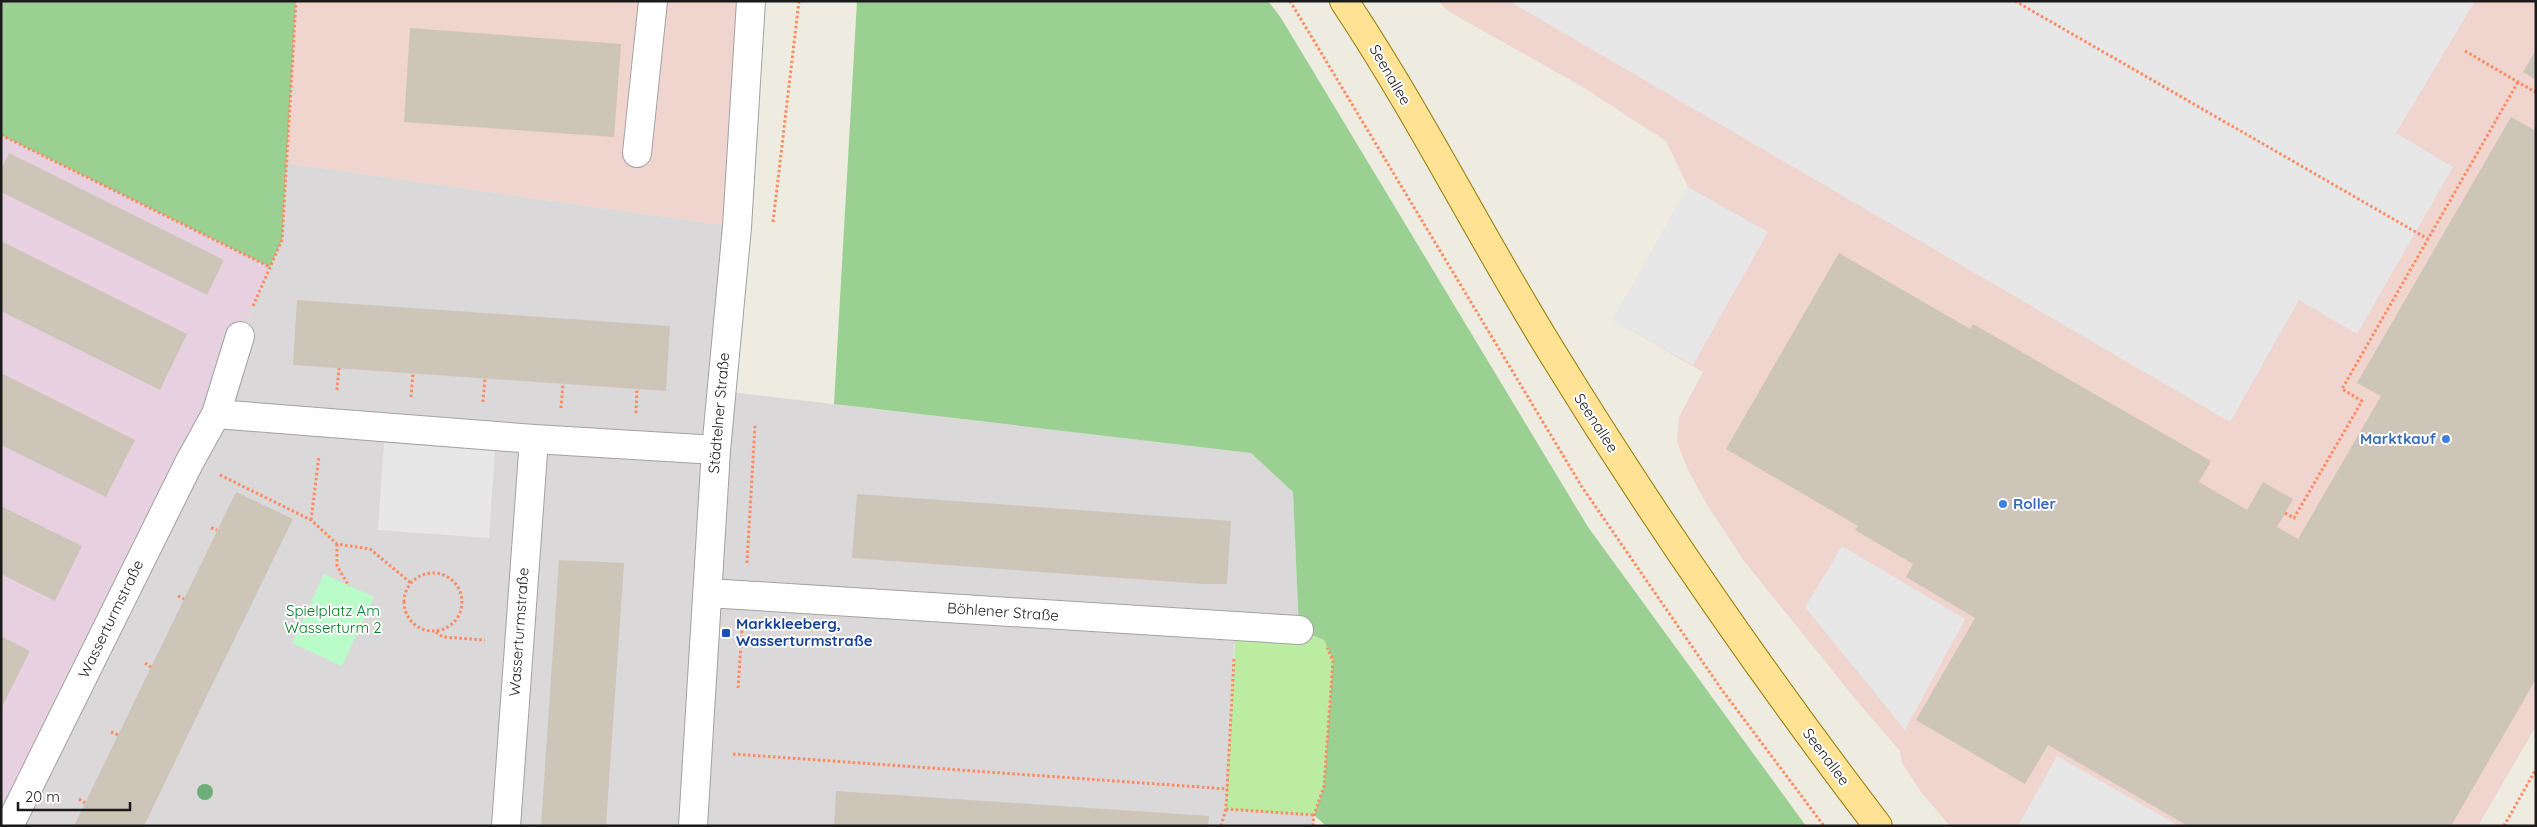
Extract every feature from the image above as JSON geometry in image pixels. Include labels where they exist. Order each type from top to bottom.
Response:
[{"type":"main road","name":"Seenallee","points":[[1344,1],[1590,414],[1690,566],[1803,728],[1878,826]]},
{"type":"street","points":[[637,153],[653,1]]},
{"type":"street","name":"Städtelner Straße","points":[[693,826],[716,450],[737,227],[751,1]]},
{"type":"street","name":"Wasserturmstraße","points":[[8,826],[189,463],[216,414],[240,336]]},
{"type":"street","points":[[216,414],[534,439],[716,450]]},
{"type":"street","name":"Wasserturmstraße","points":[[506,826],[534,439]]},
{"type":"street","name":"Böhlener Straße","points":[[708,593],[1299,630]]},
{"type":"path","points":[[240,336],[282,240],[296,1]]},
{"type":"path","points":[[773,226],[799,1]]},
{"type":"path","points":[[1290,1],[1582,487],[1722,690],[1824,826]]},
{"type":"path","points":[[2014,1],[2428,240]]},
{"type":"path","points":[[2465,51],[2535,92],[2536,90]]},
{"type":"path","points":[[2285,513],[2294,518],[2362,402],[2342,389],[2518,82]]},
{"type":"path","points":[[1,135],[270,267]]},
{"type":"path","points":[[337,392],[339,368]]},
{"type":"path","points":[[411,405],[413,373]]},
{"type":"path","points":[[483,410],[485,378]]},
{"type":"path","points":[[561,416],[563,384]]},
{"type":"path","points":[[635,421],[637,389]]},
{"type":"path","points":[[312,520],[323,422]]},
{"type":"path","points":[[747,573],[755,424]]},
{"type":"path","points":[[189,463],[234,481],[312,520],[337,544],[370,549],[411,583]]},
{"type":"path","points":[[211,528],[217,530]]},
{"type":"path","points":[[337,544],[337,566],[349,586]]},
{"type":"path","points":[[435,632],[455,622],[461,611],[462,600],[460,589],[452,580],[442,574],[431,573],[420,576],[411,583],[405,593],[404,604],[407,615],[419,627],[443,636],[518,642]]},
{"type":"path","points":[[178,596],[184,599]]},
{"type":"path","points":[[1299,630],[1324,640],[1333,660],[1324,786],[1314,816],[1313,826]]},
{"type":"path","points":[[1221,826],[1226,808],[1228,789],[1234,655]]},
{"type":"path","points":[[145,663],[151,667]]},
{"type":"path","points":[[111,732],[118,735]]},
{"type":"path","points":[[733,754],[1228,789]]},
{"type":"path","points":[[2504,826],[2536,769]]},
{"type":"path","points":[[78,799],[85,803]]},
{"type":"path","points":[[1226,808],[1314,816]]},
{"type":"shaded area","points":[[296,1],[751,1],[737,227],[287,163]]},
{"type":"shaded area","points":[[1438,1],[2536,1],[2536,726],[2478,826],[1950,826],[1921,792],[1902,763],[1900,751],[1857,701],[1744,561],[1706,503],[1688,470],[1677,442],[1679,417],[1703,372],[1613,320],[1688,187],[1666,141],[1581,86],[1448,11]]},
{"type":"shaded area","points":[[1509,1],[2475,1],[2396,133],[2453,167],[2357,334],[2299,300],[2230,422]]},
{"type":"shaded area","points":[[1,135],[270,267],[240,336],[1,826]]},
{"type":"shaded area","points":[[287,163],[737,227],[721,391],[1251,453],[1293,492],[1299,630],[1234,645],[1227,808],[1314,815],[1313,826],[9,826],[240,336],[282,240]]},
{"type":"shaded area","points":[[1688,187],[1768,232],[1693,365],[1613,320]]},
{"type":"shaded area","points":[[384,443],[495,451],[489,538],[378,530]]},
{"type":"shaded area","points":[[1842,546],[1965,619],[1905,730],[1805,607]]},
{"type":"shaded area","points":[[2057,756],[2179,826],[2018,826]]},
{"type":"green space","points":[[1,1],[296,1],[282,240],[270,267],[1,135]]},
{"type":"green space","points":[[857,1],[1268,1],[1281,18],[1588,527],[1806,826],[1326,826],[1314,815],[1324,786],[1333,660],[1324,640],[1299,630],[1293,492],[1251,453],[834,404]]},
{"type":"green space","name":"Spielplatz Am Wasserturm 2","points":[[324,574],[374,597],[342,666],[292,643]]},
{"type":"green space","points":[[1236,627],[1299,630],[1324,640],[1333,660],[1324,786],[1314,815],[1226,809]]},
{"type":"building","points":[[410,28],[621,44],[614,137],[404,122]]},
{"type":"building","points":[[2536,50],[2536,80],[2523,72]]},
{"type":"building","points":[[2511,117],[2536,131],[2536,679],[2451,826],[2188,826],[2048,745],[2025,784],[1916,720],[1975,618],[1906,577],[1913,564],[1855,530],[1858,526],[1726,449],[1839,253],[1970,329],[1973,324],[2211,461],[2199,482],[2247,510],[2263,482],[2293,499],[2277,527],[2298,539],[2381,396],[2357,383]]},
{"type":"building","points":[[9,153],[224,260],[207,295],[1,192],[1,169]]},
{"type":"building","points":[[1,241],[187,334],[160,390],[1,311]]},
{"type":"building","points":[[297,300],[670,326],[666,391],[293,365]]},
{"type":"building","points":[[1,373],[135,440],[106,497],[1,445]]},
{"type":"building","points":[[236,492],[293,519],[144,826],[74,826]]},
{"type":"building","points":[[857,494],[1231,521],[1227,584],[1203,584],[852,558]]},
{"type":"building","points":[[1,506],[82,546],[55,601],[1,574]]},
{"type":"building","points":[[559,560],[624,563],[606,826],[541,826]]},
{"type":"building","points":[[1,636],[30,651],[3,705],[1,704]]},
{"type":"building","points":[[836,791],[1209,816],[1208,826],[834,826]]},
{"type":"place","name":"Marktkauf","points":[[2446,439]]},
{"type":"place","name":"Roller","points":[[2003,504]]},
{"type":"place","name":"Markkleeberg, Wasserturmstraße","points":[[726,633]]}]
